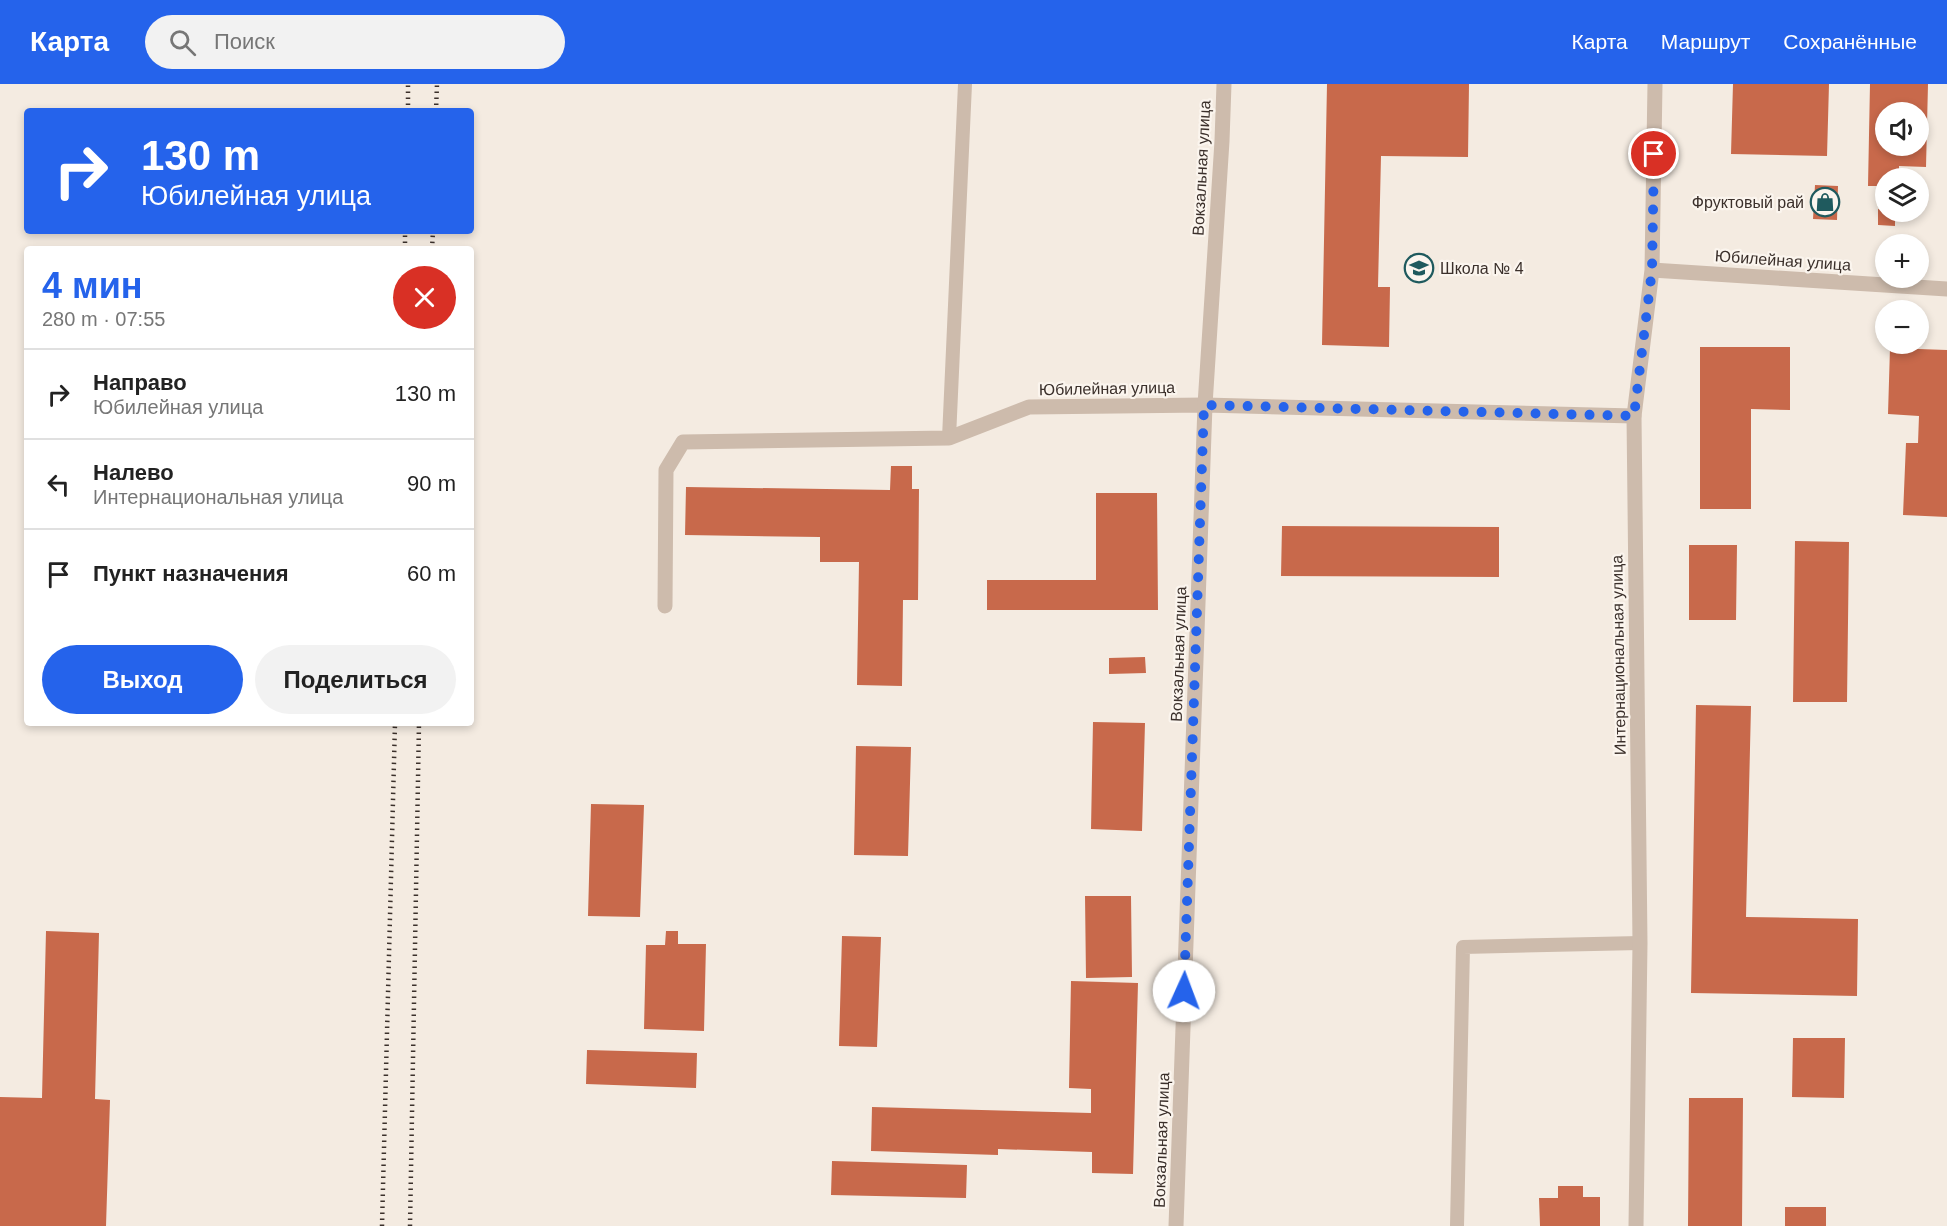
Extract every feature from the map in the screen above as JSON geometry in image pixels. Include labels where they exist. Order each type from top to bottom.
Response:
[{"type":"street","name":"Вокзальная улица","points":[[1176,1226],[1204,405],[1224,84]]},
{"type":"street","name":"Интернациональная улица","points":[[1636,1226],[1640,943],[1634,416],[1652,270],[1655,84]]},
{"type":"street","name":"Юбилейная улица","points":[[1652,270],[1947,289]]},
{"type":"street","name":"Юбилейная улица","points":[[666,606],[666,470],[683,442],[949,438],[1029,407],[1204,405],[1634,416]]},
{"type":"lane","points":[[949,438],[965,84]]},
{"type":"lane","points":[[1457,1226],[1463,947],[1640,943]]},
{"type":"building","points":[[1327,84],[1469,84],[1468,157],[1381,156],[1378,287],[1390,287],[1389,347],[1322,345]]},
{"type":"building","points":[[1733,84],[1829,84],[1827,156],[1731,154]]},
{"type":"building","points":[[1870,84],[1928,84],[1928,102],[1875,102],[1875,156],[1926,156],[1926,167],[1875,168],[1875,186],[1868,186]]},
{"type":"building","name":"Фруктовый рай","points":[[1815,185],[1838,186],[1837,220],[1813,219]]},
{"type":"building","points":[[1878,222],[1895,222],[1895,226],[1878,225]]},
{"type":"building","points":[[1700,347],[1790,347],[1790,410],[1751,409],[1751,509],[1700,509]]},
{"type":"building","points":[[1929,349],[1947,350],[1947,517],[1903,515],[1906,443],[1918,443],[1919,416],[1888,414],[1890,354],[1929,354]]},
{"type":"building","points":[[891,466],[912,466],[912,489],[919,489],[918,600],[903,600],[902,686],[857,685],[859,562],[820,562],[820,537],[685,535],[686,487],[890,490]]},
{"type":"building","points":[[1096,493],[1157,493],[1158,610],[987,610],[987,580],[1096,580]]},
{"type":"building","points":[[1282,526],[1499,527],[1499,577],[1281,576]]},
{"type":"building","points":[[1795,541],[1849,542],[1847,702],[1793,702]]},
{"type":"building","points":[[1689,545],[1737,545],[1736,620],[1689,620]]},
{"type":"building","points":[[1145,657],[1146,673],[1109,674],[1109,658]]},
{"type":"building","points":[[1696,705],[1751,706],[1746,917],[1858,919],[1857,996],[1691,993]]},
{"type":"building","points":[[1093,722],[1145,723],[1142,831],[1091,829]]},
{"type":"building","points":[[856,746],[911,747],[908,856],[854,855]]},
{"type":"building","points":[[591,804],[644,805],[640,917],[588,916]]},
{"type":"building","points":[[1085,896],[1131,896],[1132,977],[1086,978]]},
{"type":"building","points":[[46,931],[99,933],[95,1099],[110,1100],[106,1226],[0,1226],[0,1097],[42,1098]]},
{"type":"building","points":[[666,931],[678,931],[678,944],[706,944],[704,1031],[644,1029],[646,945],[665,945]]},
{"type":"building","points":[[842,936],[881,937],[877,1047],[839,1046]]},
{"type":"building","points":[[1071,981],[1138,983],[1133,1174],[1092,1173],[1092,1152],[998,1149],[998,1155],[871,1151],[872,1107],[1091,1113],[1091,1089],[1069,1088]]},
{"type":"building","points":[[1793,1038],[1845,1038],[1844,1098],[1792,1097]]},
{"type":"building","points":[[587,1050],[697,1053],[696,1088],[586,1084]]},
{"type":"building","points":[[1689,1098],[1743,1098],[1742,1226],[1688,1226]]},
{"type":"building","points":[[832,1161],[967,1165],[966,1198],[831,1195]]},
{"type":"building","points":[[1558,1186],[1583,1186],[1583,1197],[1600,1197],[1600,1226],[1540,1226],[1539,1198],[1558,1198]]},
{"type":"building","points":[[1785,1207],[1826,1207],[1826,1226],[1785,1226]]},
{"type":"railway","points":[[408,84],[408,108]]},
{"type":"railway","points":[[436,108],[437,84]]},
{"type":"railway","points":[[405,234],[405,246]]},
{"type":"railway","points":[[432,246],[433,234]]},
{"type":"railway","points":[[382,1226],[395,726]]},
{"type":"railway","points":[[410,1226],[419,726]]},
{"type":"place","name":"Фруктовый рай","points":[[1825,202]]},
{"type":"place","name":"Школа № 4","points":[[1419,268]]},
{"type":"route","points":[[1184,991],[1204,405],[1634,416],[1652,270],[1654,154]]}]
